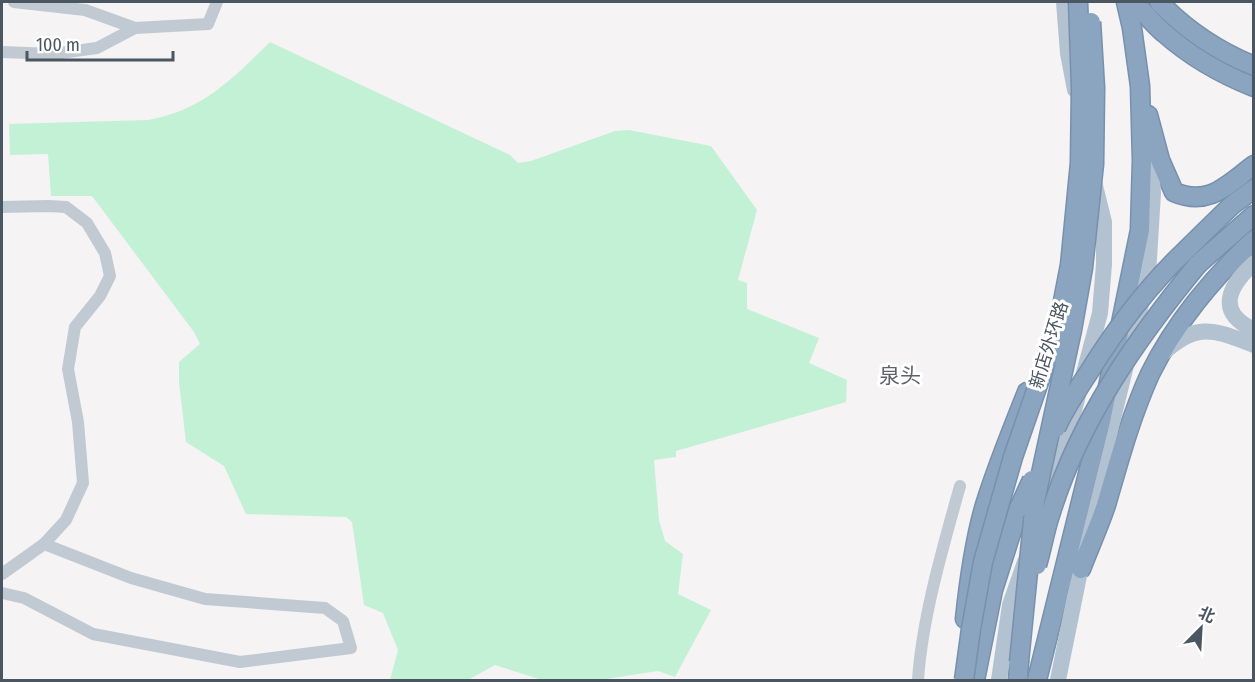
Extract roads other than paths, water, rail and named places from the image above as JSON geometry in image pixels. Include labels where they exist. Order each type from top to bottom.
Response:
[{"type":"highway","name":"新店外环路","points":[[964,681],[971,629],[986,552],[1010,468],[1058,327],[1070,265],[1080,162],[1081,88],[1078,2]]},
{"type":"highway","name":"新店外环路","points":[[1018,681],[1035,501],[1083,268],[1094,164],[1095,88],[1090,2]]},
{"type":"highway","points":[[1126,2],[1140,86],[1160,160],[1174,192],[1186,197],[1200,198],[1212,195],[1254,165]]},
{"type":"highway","points":[[1134,2],[1163,32],[1196,58],[1227,76],[1254,87]]},
{"type":"highway","points":[[1159,2],[1206,42],[1254,66]]},
{"type":"highway","points":[[1037,681],[1073,568],[1138,244],[1142,160],[1140,86]]},
{"type":"highway","points":[[975,681],[993,590],[1019,508],[1064,411],[1110,339],[1159,276],[1232,205],[1254,189]]},
{"type":"highway","points":[[1019,662],[1035,574],[1051,512],[1074,452],[1101,398],[1143,336],[1192,271],[1254,215]]},
{"type":"highway","points":[[1073,568],[1105,506],[1133,415],[1160,356],[1191,310],[1254,240]]},
{"type":"highway","points":[[958,681],[975,547],[985,507],[1002,453],[1039,364]]},
{"type":"main road","points":[[999,681],[1010,605],[1068,433],[1100,314],[1104,264],[1104,222],[1068,53],[1064,2]]},
{"type":"main road","points":[[1039,364],[1092,243],[1088,155]]},
{"type":"main road","points":[[1254,263],[1235,283],[1230,303],[1236,319],[1254,330]]},
{"type":"main road","points":[[1160,356],[1184,338],[1203,331],[1223,333],[1254,345]]},
{"type":"main road","points":[[1058,681],[1073,568]]},
{"type":"street","points":[[14,2],[85,10],[135,28],[208,24],[217,2]]},
{"type":"street","points":[[2,52],[53,54],[97,48],[135,28]]},
{"type":"street","points":[[2,207],[66,207],[87,223],[105,253],[110,276],[100,296],[75,327],[68,369],[78,422],[83,483],[66,520],[44,544],[2,574]]},
{"type":"street","points":[[918,681],[922,643],[960,486]]},
{"type":"street","points":[[2,593],[24,598],[93,634],[240,662],[351,648],[343,621],[325,608],[205,599],[131,578],[44,544]]},
{"type":"district","name":"泉头","points":[[900,376]]}]
